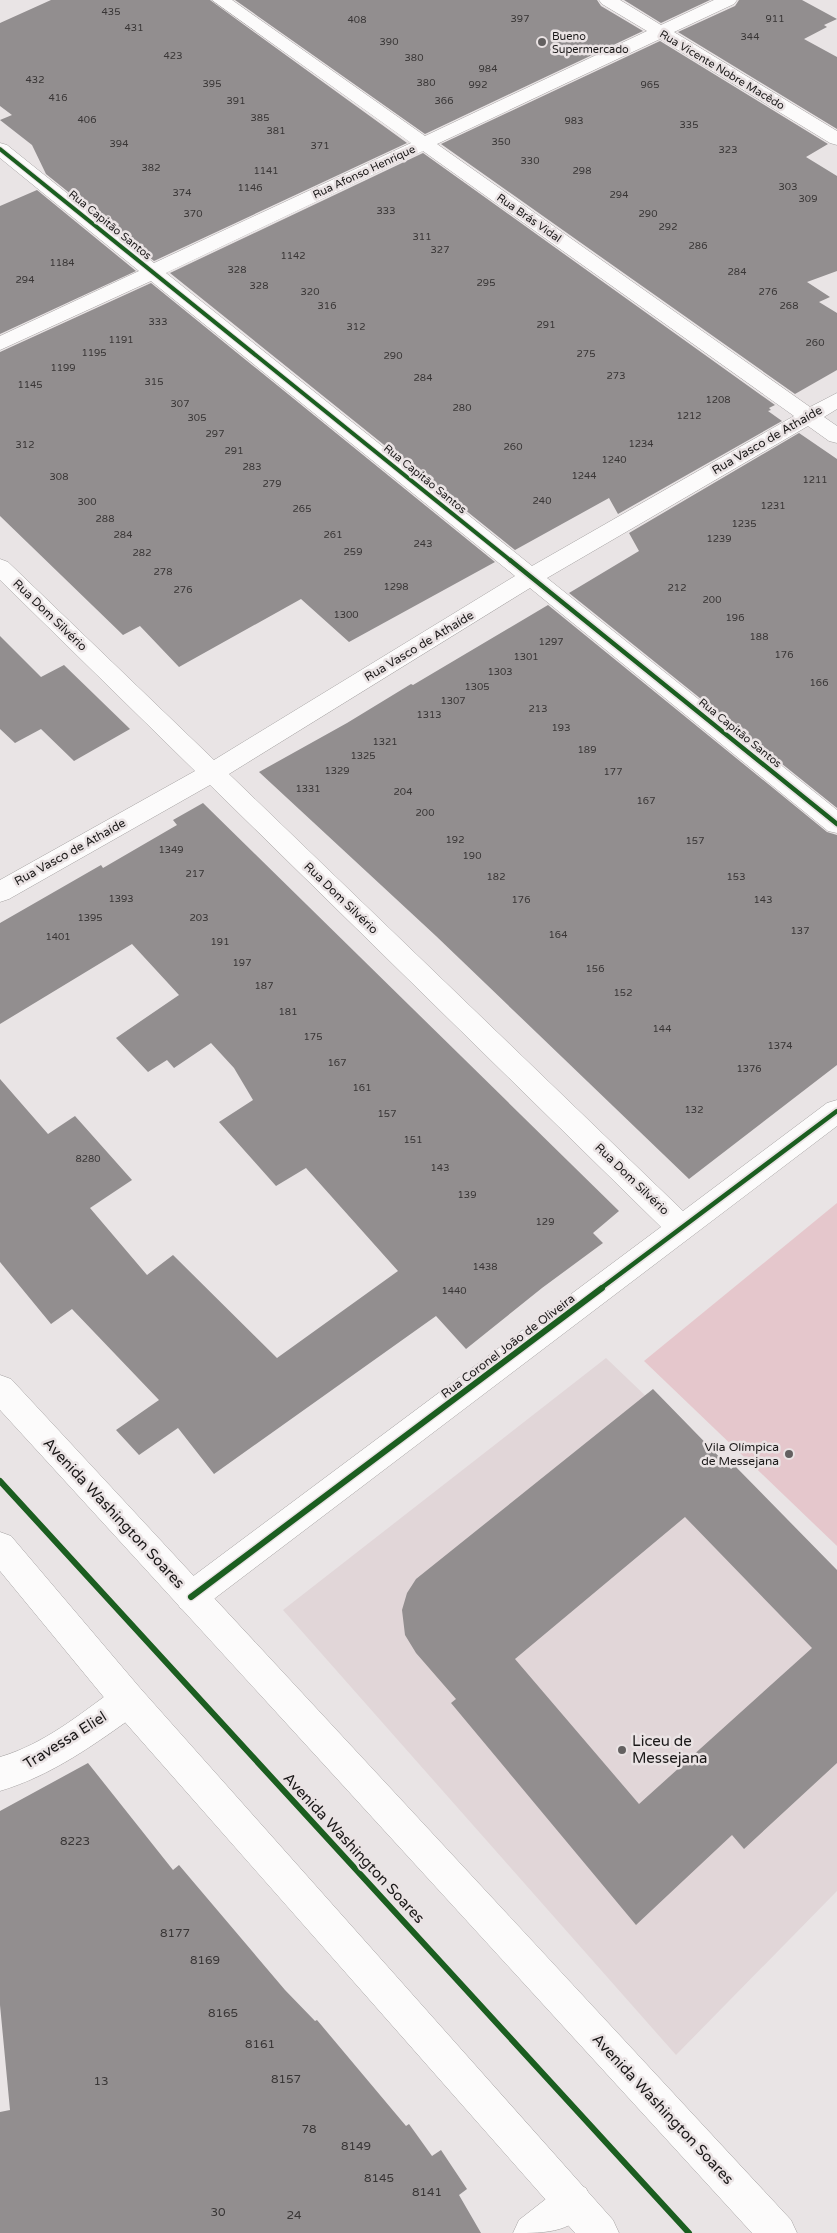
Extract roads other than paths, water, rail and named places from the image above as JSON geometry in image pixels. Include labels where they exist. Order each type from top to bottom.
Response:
[{"type":"main road","name":"Rua Brás Vidal","points":[[221,0],[837,436]]},
{"type":"main road","name":"Rua Vicente Nobre Macêdo","points":[[608,0],[837,139]]},
{"type":"main road","name":"Rua Afonso Henrique","points":[[0,344],[728,0]]},
{"type":"main road","name":"Rua Capitão Santos","points":[[0,149],[837,824]]},
{"type":"main road","name":"Rua Vasco de Athaíde","points":[[0,892],[212,772],[531,577],[837,400]]},
{"type":"main road","name":"Rua Dom Silvério","points":[[0,567],[682,1228]]},
{"type":"main road","name":"Rua Coronel João de Oliveira","points":[[191,1597],[837,1111]]},
{"type":"main road","name":"Avenida Washington Soares","points":[[0,1389],[778,2233]]},
{"type":"main road","points":[[0,1547],[128,1700],[600,2233]]},
{"type":"main road","name":"Travessa Eliel","points":[[0,1774],[21,1769],[46,1757],[128,1700]]},
{"type":"main road","points":[[532,2233],[573,2201]]},
{"type":"place","name":"Bueno Supermercado","points":[[542,42]]},
{"type":"place","name":"Vila Olímpica de Messejana","points":[[789,1454]]},
{"type":"place","name":"Liceu de Messejana","points":[[622,1750]]}]
